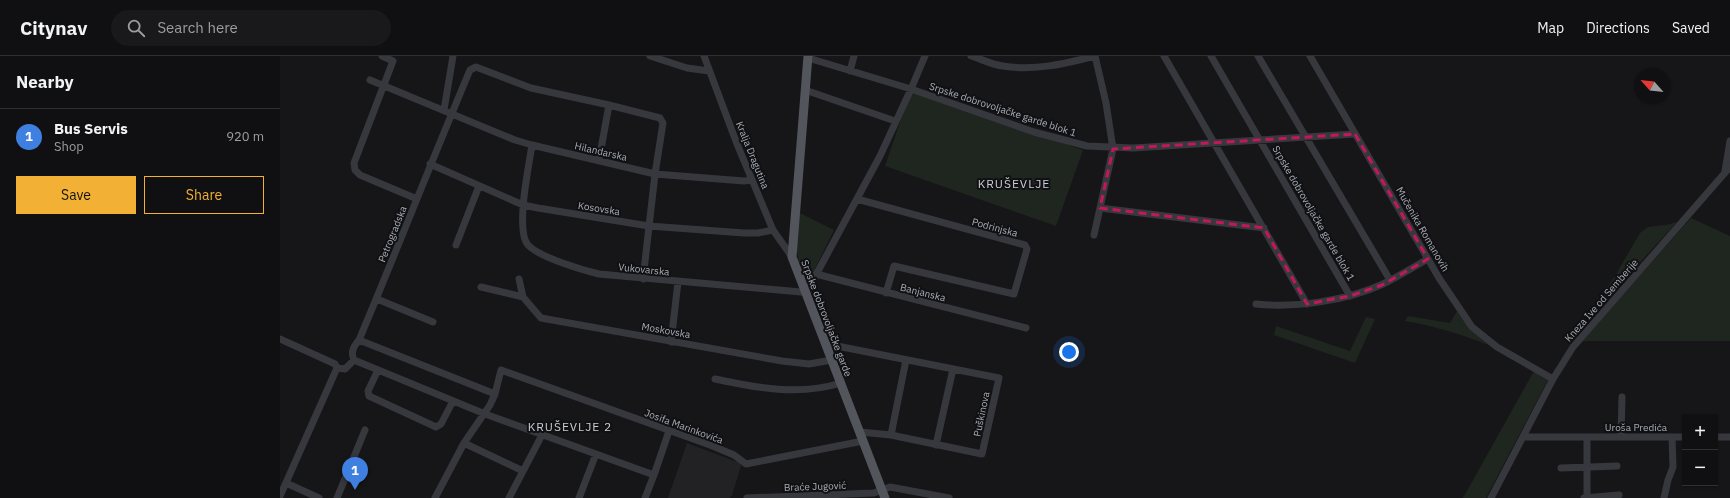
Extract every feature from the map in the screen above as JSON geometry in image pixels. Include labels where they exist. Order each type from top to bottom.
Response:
[{"type":"main road","name":"Srpske dobrovoljačke garde","points":[[808,57],[792,257],[883,494]]},
{"type":"street","points":[[382,56],[394,61],[354,163],[355,170],[360,175],[417,199]]},
{"type":"street","points":[[444,110],[452,56]]},
{"type":"street","points":[[650,56],[687,68],[710,71]]},
{"type":"street","name":"Kralja Dragutina","points":[[704,56],[772,230],[792,257]]},
{"type":"street","points":[[850,71],[854,56]]},
{"type":"street","points":[[805,291],[810,286],[880,156],[925,56]]},
{"type":"street","points":[[971,56],[1002,66],[1034,68],[1065,64],[1095,56],[1106,103],[1113,149],[1094,235]]},
{"type":"street","points":[[1164,56],[1307,304]]},
{"type":"street","points":[[1211,56],[1260,140]]},
{"type":"street","points":[[1258,56],[1304,137],[1390,280]]},
{"type":"street","name":"Mučenika Romanovih","points":[[1310,56],[1428,259],[1458,308],[1472,327],[1497,347],[1553,379]]},
{"type":"street","name":"Srpske dobrovoljačke garde blok 1","points":[[808,57],[911,89],[1068,142],[1113,149],[1355,134]]},
{"type":"street","name":"Petrogradska","points":[[354,360],[352,351],[359,340],[430,164],[470,70],[476,67],[531,88],[660,118],[663,122],[654,174]]},
{"type":"street","name":"Hilandarska","points":[[370,80],[532,145],[654,174],[744,181],[752,180]]},
{"type":"street","points":[[805,90],[895,121]]},
{"type":"street","points":[[598,160],[609,105]]},
{"type":"street","name":"Srpske dobrovoljačke garde blok 1","points":[[1260,140],[1350,296]]},
{"type":"street","points":[[1724,174],[1730,141]]},
{"type":"street","name":"Vukovarska","points":[[532,145],[524,205],[524,237],[532,248],[571,267],[599,274],[777,291],[805,291]]},
{"type":"street","name":"Kosovska","points":[[430,164],[524,205],[649,226],[744,233],[758,233],[772,230]]},
{"type":"street","name":"Kneza Ive od Semberije","points":[[1491,498],[1553,379],[1573,347],[1587,329],[1730,167]]},
{"type":"street","points":[[643,279],[654,174]]},
{"type":"street","points":[[456,245],[478,186]]},
{"type":"street","name":"Podrinjska","points":[[857,199],[1025,245],[1027,249],[1014,294],[894,266],[886,293]]},
{"type":"street","points":[[1100,208],[1264,228]]},
{"type":"street","points":[[1256,304],[1277,306],[1307,304],[1350,296],[1390,280],[1428,259]]},
{"type":"street","name":"Banjanska","points":[[816,274],[1026,328]]},
{"type":"street","points":[[481,287],[522,297],[519,279]]},
{"type":"street","points":[[671,342],[678,282]]},
{"type":"street","name":"Moskovska","points":[[522,297],[541,318],[802,364],[818,364],[832,360]]},
{"type":"street","points":[[376,298],[433,322]]},
{"type":"street","points":[[280,339],[335,364],[337,368],[345,369],[354,360],[485,414],[654,475]]},
{"type":"street","points":[[359,340],[495,394],[485,414],[464,443],[435,498]]},
{"type":"street","name":"Puškinova","points":[[827,346],[837,346],[999,378],[982,454],[891,435],[860,432]]},
{"type":"street","points":[[891,435],[906,360]]},
{"type":"street","points":[[280,496],[337,368]]},
{"type":"street","points":[[936,445],[953,369]]},
{"type":"street","points":[[378,370],[368,391],[369,396],[436,427],[441,424],[453,401]]},
{"type":"street","name":"Josifa Marinkovića","points":[[495,394],[500,370],[669,431],[734,456],[743,463],[749,465],[782,456],[863,441]]},
{"type":"street","points":[[715,379],[756,388],[781,390],[809,389],[841,383]]},
{"type":"street","points":[[1621,437],[1622,397]]},
{"type":"street","points":[[336,498],[365,430]]},
{"type":"street","points":[[645,498],[669,431]]},
{"type":"street","points":[[509,498],[542,435]]},
{"type":"street","name":"Uroša Predića","points":[[1524,437],[1682,437]]},
{"type":"street","points":[[1664,498],[1668,480],[1673,468],[1672,437]]},
{"type":"street","points":[[1718,438],[1730,437]]},
{"type":"street","points":[[1587,438],[1587,498]]},
{"type":"street","points":[[464,443],[523,472]]},
{"type":"street","points":[[579,498],[596,454]]},
{"type":"street","points":[[1561,468],[1617,466]]},
{"type":"street","points":[[286,483],[319,498]]},
{"type":"street","name":"Braće Jugović","points":[[747,498],[874,493],[883,494],[890,486],[949,498]]},
{"type":"street","points":[[1584,498],[1619,495]]},
{"type":"highlighted area","points":[[1355,134],[1428,259],[1382,285],[1350,296],[1307,304],[1264,228],[1100,208],[1113,149]]},
{"type":"shaded area","points":[[911,90],[1083,150],[1056,226],[885,166]]},
{"type":"shaded area","points":[[798,212],[834,230],[810,279],[805,282],[799,264],[797,247],[796,231]]},
{"type":"shaded area","points":[[1691,218],[1730,236],[1730,341],[1582,341]]},
{"type":"shaded area","points":[[1677,222],[1590,317],[1588,315],[1615,276],[1640,233],[1648,227]]},
{"type":"shaded area","points":[[1457,311],[1470,329],[1488,345],[1468,337],[1426,325],[1405,321],[1408,316],[1450,323]]},
{"type":"shaded area","points":[[1366,317],[1375,319],[1355,363],[1274,335],[1276,326],[1350,351]]},
{"type":"shaded area","points":[[1534,371],[1548,380],[1486,498],[1463,498]]},
{"type":"shaded area","points":[[687,443],[740,463],[741,466],[730,498],[668,498]]},
{"type":"place","name":"Bus Servis","points":[[355,490]]},
{"type":"district","name":"KRUŠEVLJE","points":[[1014,184]]},
{"type":"district","name":"KRUŠEVLJE 2","points":[[570,427]]}]
